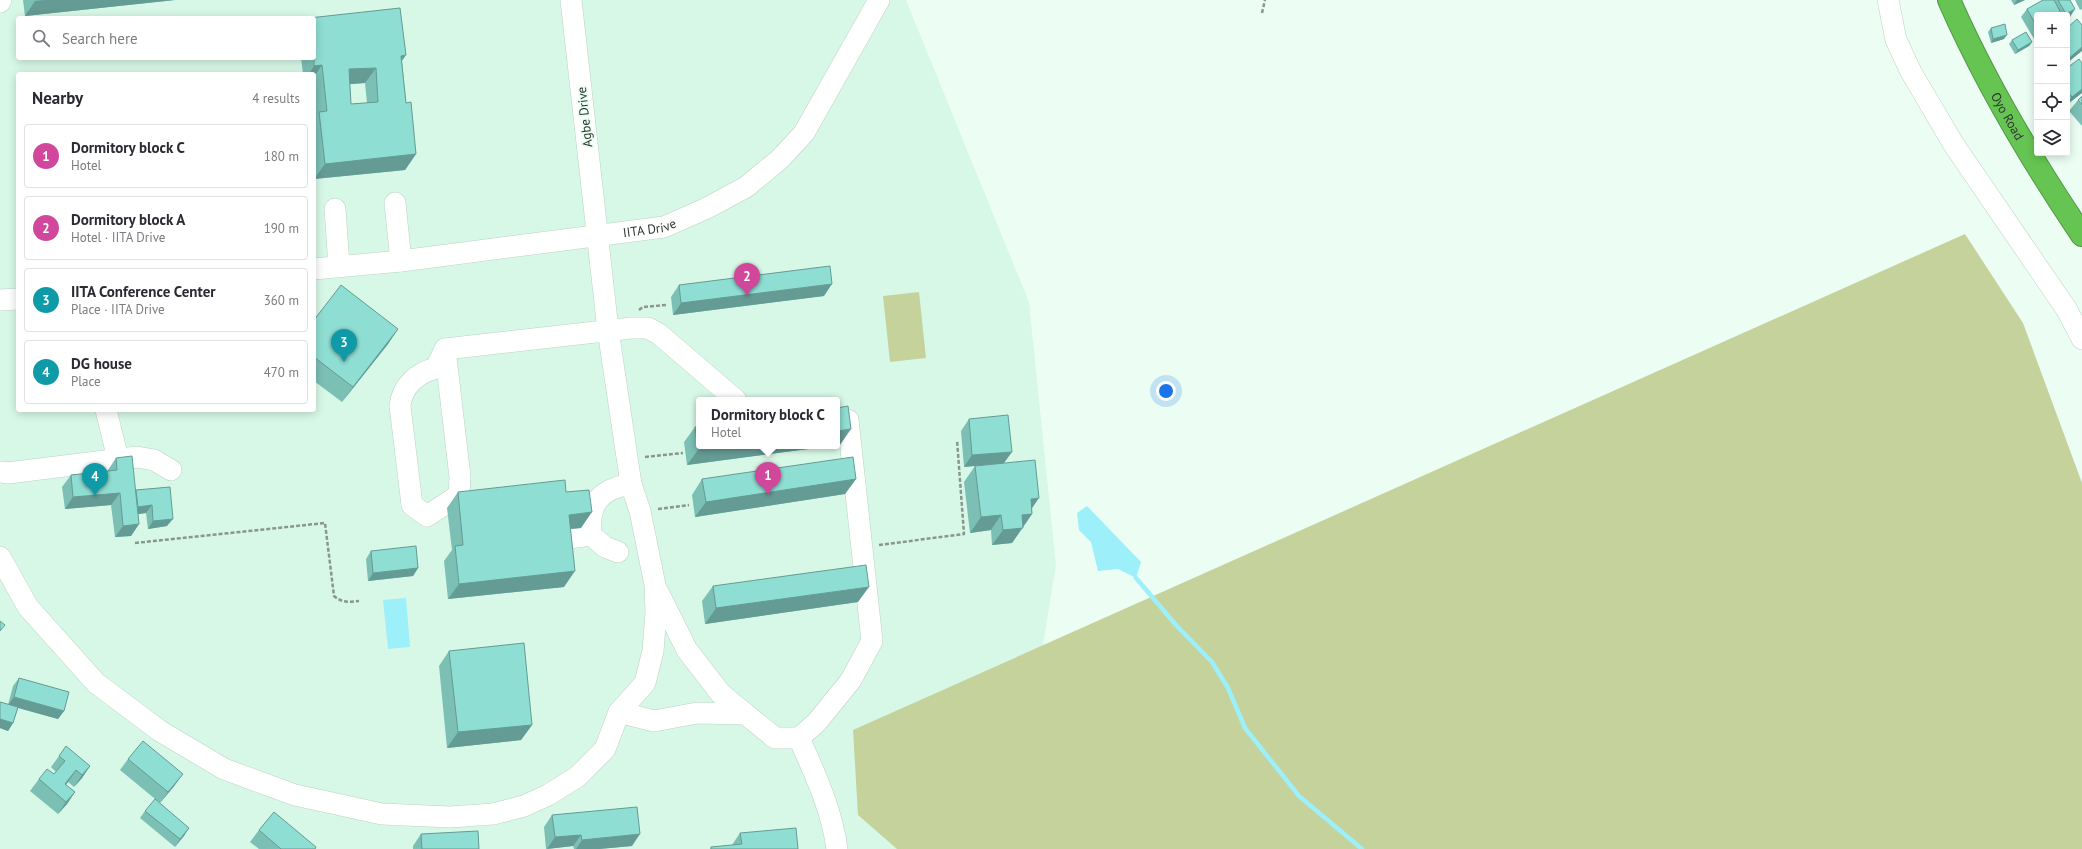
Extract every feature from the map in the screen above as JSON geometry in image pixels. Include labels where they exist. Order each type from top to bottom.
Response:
[{"type":"highway","name":"Oyo Road","points":[[1952,4],[1996,92],[2061,203],[2082,235]]},
{"type":"street","name":"Agbe Drive","points":[[571,0],[608,330],[631,484],[640,511],[655,585]]},
{"type":"street","name":"IITA Drive","points":[[316,269],[401,261],[664,227],[707,208],[746,187],[780,159],[804,133],[879,0]]},
{"type":"street","points":[[1888,0],[1896,40],[1911,72],[1954,145],[2067,310],[2082,339]]},
{"type":"street","points":[[395,203],[401,261]]},
{"type":"street","points":[[335,209],[339,266]]},
{"type":"street","points":[[0,300],[16,299]]},
{"type":"street","points":[[445,349],[608,330],[648,328],[659,334],[732,397]]},
{"type":"street","points":[[445,349],[460,477],[459,495],[427,516],[412,505],[400,406],[401,397],[414,379],[424,371],[436,368],[445,349]]},
{"type":"street","points":[[106,412],[118,459]]},
{"type":"street","points":[[655,585],[687,650],[721,694],[776,738],[799,738],[817,722],[851,680],[872,642],[848,420],[840,417]]},
{"type":"street","points":[[0,472],[8,473],[137,457],[154,460],[171,470]]},
{"type":"street","points":[[618,552],[605,547],[591,535],[590,523],[594,504],[601,495],[618,486],[631,484]]},
{"type":"street","points":[[562,539],[591,535]]},
{"type":"street","points":[[0,558],[28,607],[96,683],[160,731],[224,769],[295,796],[382,814],[450,818],[493,814],[524,806],[548,795],[577,777],[605,749],[619,712],[645,683],[653,651],[656,612],[655,585]]},
{"type":"street","points":[[619,712],[654,721],[697,714],[745,714]]},
{"type":"street","points":[[799,738],[816,777],[835,829],[837,849]]},
{"type":"path","points":[[1262,13],[1265,0]]},
{"type":"path","points":[[862,547],[964,534],[957,440]]},
{"type":"path","points":[[628,459],[683,453]]},
{"type":"path","points":[[640,511],[689,505]]},
{"type":"path","points":[[135,543],[325,523],[334,596],[345,602],[359,601]]},
{"type":"shaded area","points":[[0,0],[906,0],[1029,302],[1056,565],[1010,849],[0,849]]},
{"type":"green space","points":[[1965,234],[2023,323],[2082,483],[2082,849],[897,849],[858,815],[853,730]]},
{"type":"green space","points":[[919,292],[926,358],[890,362],[883,296]]},
{"type":"water","points":[[1087,506],[1141,562],[1136,578],[1118,569],[1098,571],[1091,542],[1079,530],[1077,513]]},
{"type":"water","points":[[406,598],[410,647],[388,649],[383,600]]},
{"type":"building","points":[[2043,0],[2054,0],[2060,12],[2034,12],[2034,22],[2027,9]]},
{"type":"building","points":[[2058,0],[2070,0],[2075,9],[2070,12],[2065,12]]},
{"type":"building","points":[[400,8],[406,55],[401,56],[406,103],[411,102],[416,154],[325,164],[319,112],[327,111],[322,65],[314,66],[314,60],[316,60],[316,17]],"holes":[[[376,68],[378,102],[351,104],[349,69]]]},
{"type":"building","points":[[2077,19],[2082,25],[2082,47],[2070,57],[2070,48],[2070,25]]},
{"type":"building","points":[[2005,24],[2007,35],[1993,39],[1991,28]]},
{"type":"building","points":[[2026,32],[2032,42],[2018,50],[2012,40]]},
{"type":"building","points":[[2079,59],[2082,63],[2082,89],[2072,97],[2070,95],[2070,66]]},
{"type":"building","points":[[2082,96],[2082,105],[2078,100]]},
{"type":"building","points":[[830,266],[832,284],[681,303],[679,285]]},
{"type":"building","points":[[341,285],[398,329],[353,387],[316,359],[316,317]]},
{"type":"building","points":[[848,406],[851,429],[840,431],[840,407]]},
{"type":"building","points":[[1008,415],[1012,452],[972,455],[969,419]]},
{"type":"building","points":[[132,456],[139,524],[123,526],[120,493],[73,497],[71,475],[117,470],[116,458]]},
{"type":"building","points":[[853,457],[856,479],[706,502],[702,479]]},
{"type":"building","points":[[1035,460],[1039,498],[1031,499],[1032,514],[1022,515],[1023,528],[1003,530],[1001,515],[981,517],[975,466]]},
{"type":"building","points":[[565,480],[566,492],[589,490],[592,512],[569,515],[575,571],[459,584],[455,546],[463,545],[458,492]]},
{"type":"building","points":[[170,487],[173,519],[153,521],[152,505],[138,507],[136,490]]},
{"type":"building","points":[[416,546],[418,568],[373,573],[371,551]]},
{"type":"building","points":[[866,565],[869,587],[716,608],[713,586]]},
{"type":"building","points":[[0,621],[5,625],[0,631]]},
{"type":"building","points":[[524,643],[532,725],[458,732],[449,651]]},
{"type":"building","points":[[19,678],[69,692],[64,711],[14,697]]},
{"type":"building","points":[[0,702],[18,707],[13,723],[0,719]]},
{"type":"building","points":[[143,741],[183,774],[168,792],[128,759]]},
{"type":"building","points":[[66,746],[90,766],[82,775],[76,770],[65,784],[75,792],[66,802],[39,779],[47,769],[54,774],[65,761],[59,756]]},
{"type":"building","points":[[155,799],[189,828],[180,839],[145,811]]},
{"type":"building","points":[[637,807],[640,834],[582,840],[581,835],[555,837],[552,815]]},
{"type":"building","points":[[274,812],[316,847],[315,849],[281,849],[259,830]]},
{"type":"building","points":[[796,828],[798,849],[711,849],[711,847],[742,844],[740,833]]},
{"type":"building","points":[[478,831],[479,849],[422,849],[421,834]]},
{"type":"waterway","points":[[1136,578],[1176,625],[1212,662],[1228,688],[1245,728],[1299,796],[1362,849]]},
{"type":"place","name":"Dormitory block A","points":[[747,296]]},
{"type":"place","name":"IITA Conference Center","points":[[344,362]]},
{"type":"place","name":"Dormitory block C","points":[[768,495]]},
{"type":"place","name":"DG house","points":[[95,496]]}]
